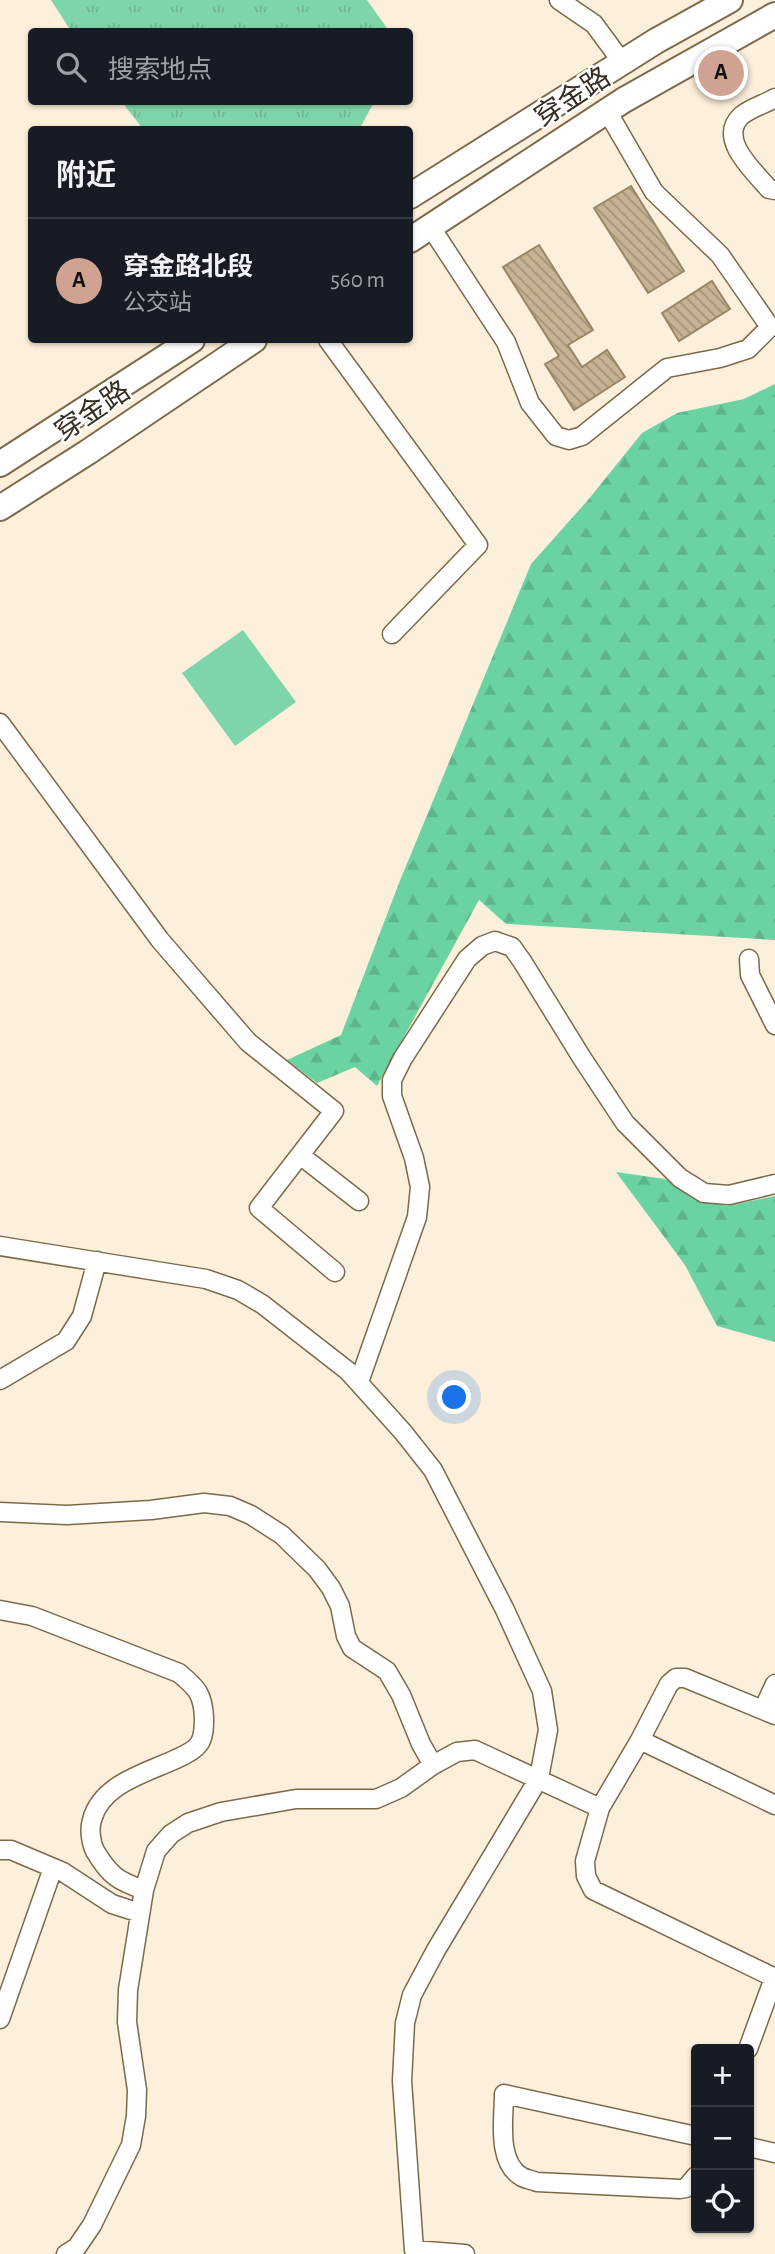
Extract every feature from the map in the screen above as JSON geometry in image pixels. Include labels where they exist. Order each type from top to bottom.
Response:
[{"type":"main road","name":"穿金路","points":[[413,194],[622,62],[730,0]]},
{"type":"main road","name":"穿金路","points":[[413,238],[607,111],[775,15]]},
{"type":"main road","name":"穿金路","points":[[0,464],[187,343]]},
{"type":"main road","name":"穿金路","points":[[0,508],[250,343]]},
{"type":"street","points":[[559,0],[594,24],[622,62]]},
{"type":"street","points":[[775,98],[741,116],[732,131],[733,144],[769,189],[775,190]]},
{"type":"street","points":[[430,226],[506,342],[530,403],[556,436],[569,440],[582,436],[667,368],[720,358],[748,349],[769,327],[720,255],[654,192],[607,111]]},
{"type":"street","points":[[330,343],[478,545],[393,634]]},
{"type":"street","points":[[0,723],[160,940],[248,1042],[334,1111],[259,1208],[335,1272]]},
{"type":"street","points":[[359,1382],[417,1217],[420,1187],[414,1158],[392,1096],[392,1080],[467,959],[482,946],[495,941],[512,947],[625,1123],[681,1178],[704,1193],[729,1195],[775,1184]]},
{"type":"street","points":[[749,959],[750,975],[775,1025]]},
{"type":"street","points":[[300,1155],[359,1201]]},
{"type":"street","points":[[0,1246],[206,1279],[238,1290],[262,1304],[348,1371],[404,1432],[433,1470],[505,1610],[542,1691],[548,1730],[539,1778],[412,1995],[405,2023],[401,2081],[414,2250],[465,2254]]},
{"type":"street","points":[[0,1380],[66,1341],[82,1316],[97,1261]]},
{"type":"street","points":[[0,1511],[67,1515],[150,1510],[204,1503],[230,1506],[251,1515],[282,1535],[317,1569],[331,1588],[340,1606],[346,1636],[352,1648],[387,1671],[433,1765]]},
{"type":"street","points":[[0,1610],[32,1616],[180,1673],[197,1688],[204,1707],[204,1729],[199,1744],[184,1755],[112,1789],[94,1810],[90,1826],[93,1848],[120,1882],[144,1890]]},
{"type":"street","points":[[750,2044],[775,1978],[593,1890],[586,1876],[585,1861],[600,1808],[669,1684],[676,1678],[685,1678],[769,1713],[775,1684]]},
{"type":"street","points":[[640,1740],[775,1805]]},
{"type":"street","points":[[66,2254],[77,2247],[92,2225],[131,2145],[137,2090],[127,2022],[128,1990],[144,1890],[156,1851],[171,1834],[188,1822],[221,1812],[296,1799],[376,1798],[401,1787],[457,1752],[475,1750],[600,1808]]},
{"type":"street","points":[[0,1850],[11,1850],[53,1868],[113,1904],[141,1913]]},
{"type":"street","points":[[0,2019],[53,1868]]},
{"type":"street","points":[[691,2135],[504,2094],[505,2152],[510,2166],[520,2176],[537,2182],[680,2189],[686,2188],[691,2182]]},
{"type":"street","points":[[754,2148],[775,2152]]},
{"type":"green space","points":[[51,0],[367,0],[387,28],[69,28]]},
{"type":"green space","points":[[124,105],[372,105],[361,126],[141,126]]},
{"type":"green space","points":[[775,384],[775,940],[506,924],[479,900],[377,1086],[355,1067],[317,1083],[287,1060],[341,1035],[399,883],[531,564],[588,500],[642,433],[677,413],[744,399]]},
{"type":"green space","points":[[243,630],[296,702],[235,746],[182,673]]},
{"type":"green space","points":[[616,1172],[665,1179],[698,1200],[727,1206],[775,1196],[775,1342],[717,1326],[685,1265]]},
{"type":"building","points":[[631,186],[684,271],[648,293],[594,208]]},
{"type":"building","points":[[539,245],[593,330],[568,345],[582,367],[607,350],[625,377],[574,410],[545,364],[559,356],[503,267]]},
{"type":"building","points":[[712,281],[730,309],[679,341],[662,313]]},
{"type":"place","name":"穿金路北段","points":[[721,73]]}]
